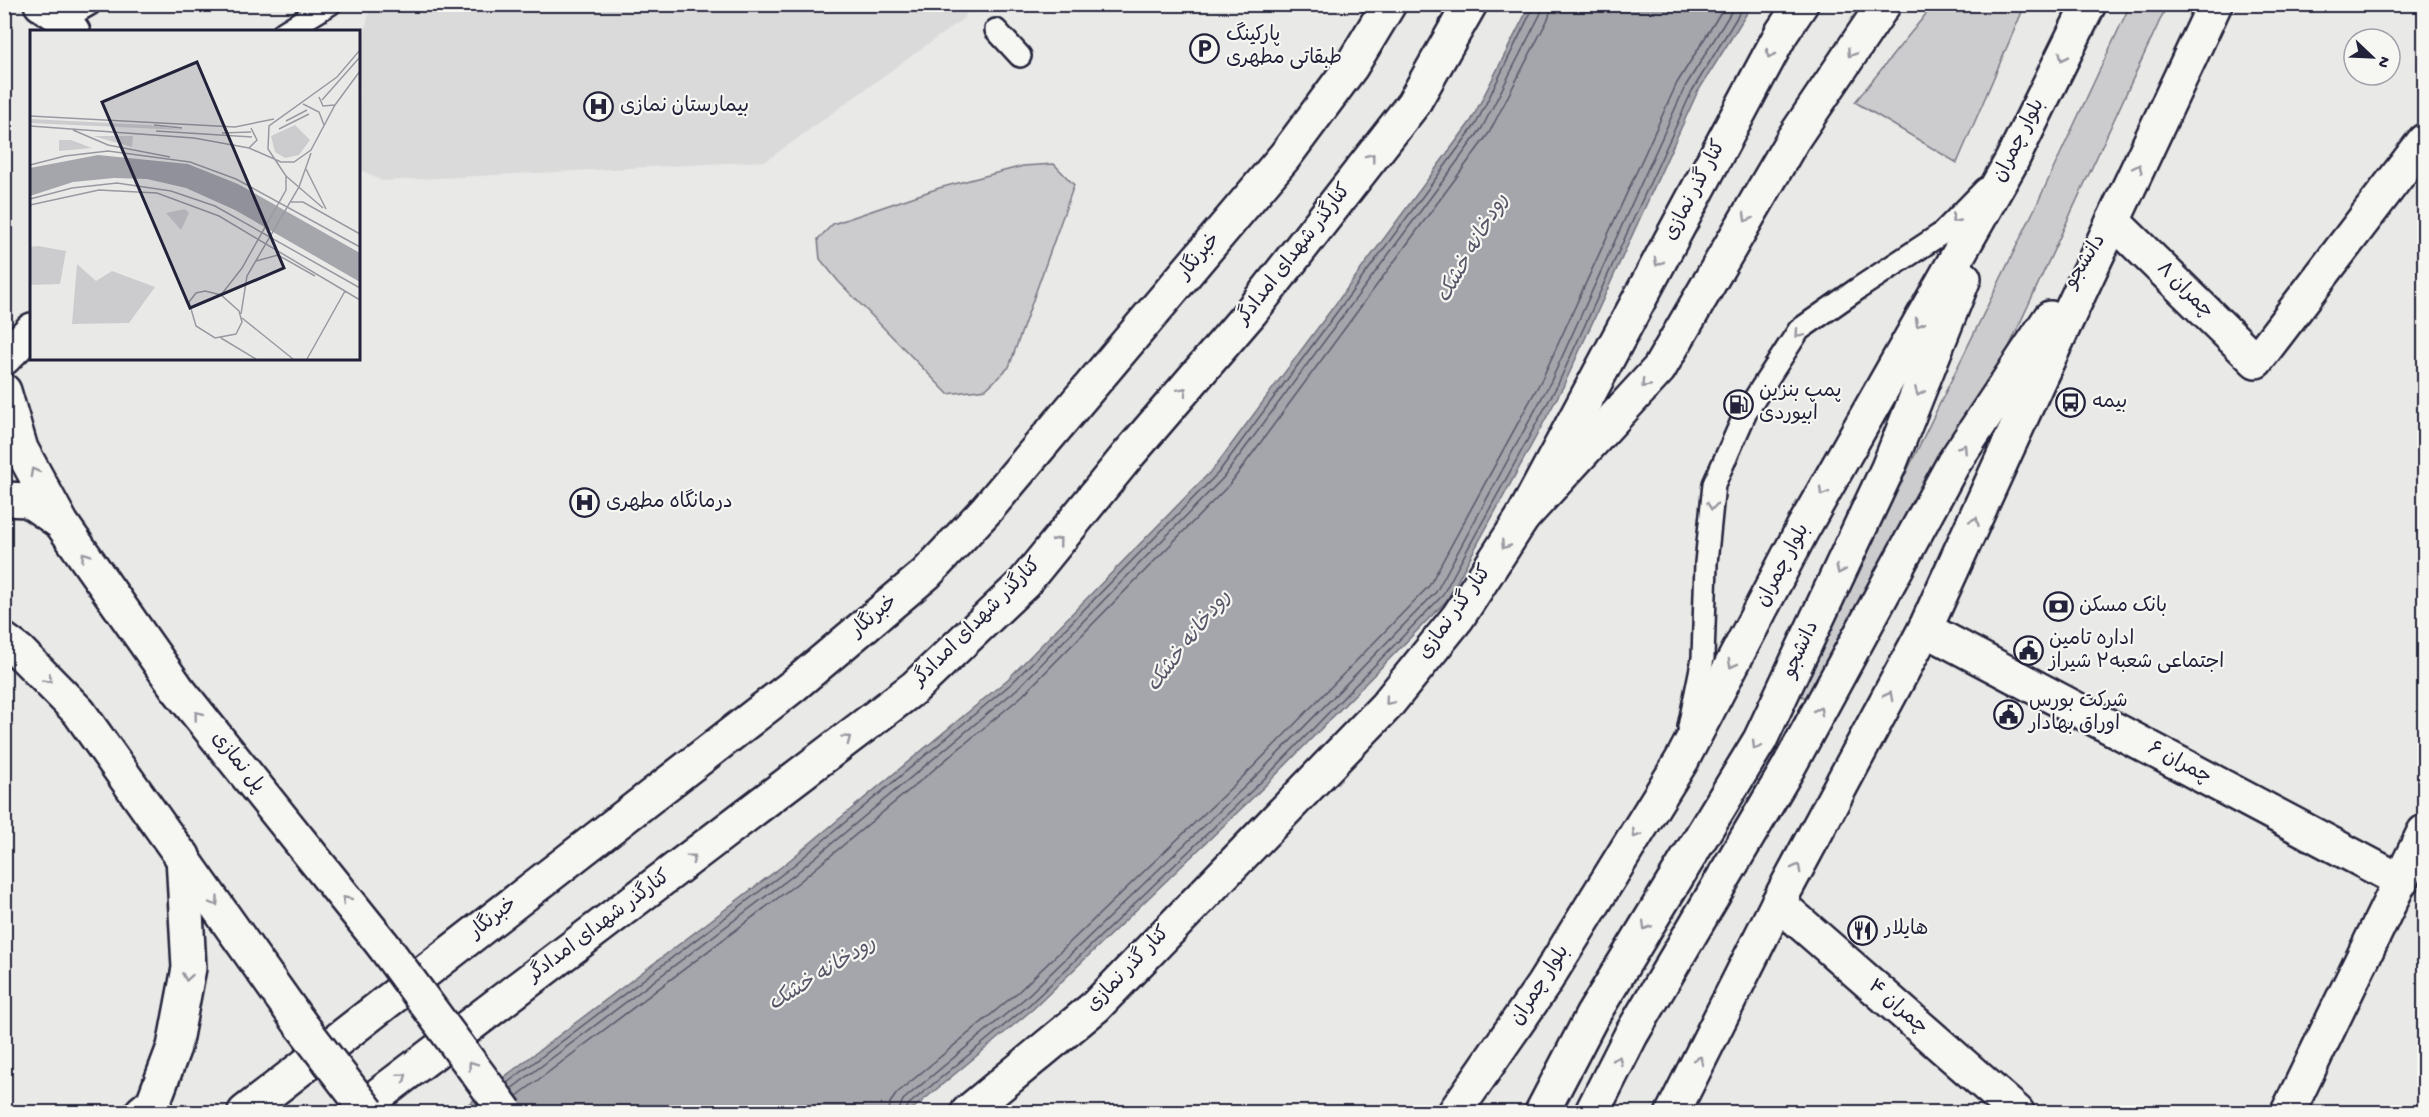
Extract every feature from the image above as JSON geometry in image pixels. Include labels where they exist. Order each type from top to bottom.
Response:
[{"type":"main road","name":"خبرنگار","points":[[245,1113],[793,686],[926,574],[987,509],[1285,156],[1351,67],[1389,4]]},
{"type":"main road","name":"کنارگذر شهدای امدادگر","points":[[356,1113],[915,687],[1024,583],[1128,455],[1250,314],[1406,113],[1470,4]]},
{"type":"main road","name":"کنار گذر نمازی","points":[[968,1113],[1096,1006],[1386,706],[1458,617],[1523,517],[1776,44],[1802,4]]},
{"type":"main road","points":[[1523,517],[1659,369],[1793,139],[1884,4]]},
{"type":"main road","name":"بلوار چمران","points":[[1455,1113],[1543,985],[1682,760],[1802,530],[2010,162],[2089,4]]},
{"type":"main road","points":[[1673,1113],[1778,903],[1925,629],[2216,4]]},
{"type":"main road","name":"۸ چمران","points":[[2113,221],[2256,361],[2424,141]]},
{"type":"main road","name":"دانشجو","points":[[1542,1113],[1592,1016],[1760,740],[1888,468],[2010,162]]},
{"type":"main road","name":"دانشجو","points":[[1592,1113],[1631,1035],[1788,768],[1953,464],[2113,221]]},
{"type":"main road","points":[[4,358],[30,332]]},
{"type":"main road","name":"پل نمازی","points":[[4,391],[21,449],[62,524],[177,688],[383,945],[506,1113]]},
{"type":"main road","points":[[4,499],[28,500],[62,524]]},
{"type":"main road","name":"۶ چمران","points":[[1925,629],[2401,881]]},
{"type":"main road","points":[[4,640],[20,651],[79,712],[299,1022],[368,1113]]},
{"type":"main road","points":[[2288,1113],[2424,832]]},
{"type":"main road","points":[[142,1113],[153,1103],[174,1047],[189,968],[183,856]]},
{"type":"main road","name":"۴ چمران","points":[[1778,903],[2017,1113]]},
{"type":"lane","points":[[287,30],[330,4]]},
{"type":"lane","points":[[996,30],[1020,56]]},
{"type":"lane","points":[[1682,760],[1703,658],[1706,563],[1714,484],[1746,412],[1799,330],[1941,234],[2010,162]]},
{"type":"shaded area","name":"بیمارستان نمازی","points":[[371,4],[970,5],[964,18],[766,161],[382,181],[360,170],[360,50]]},
{"type":"shaded area","points":[[1934,4],[2025,5],[1957,163],[1855,102]]},
{"type":"shaded area","points":[[2130,5],[2167,5],[1997,373],[1816,701],[1798,695],[2037,204]]},
{"type":"shaded area","points":[[1054,164],[1074,185],[1009,367],[986,389],[948,394],[839,282],[820,259],[818,239],[833,224],[939,188],[1023,166]]},
{"type":"water","name":"رودخانه خشک","points":[[1530,5],[1752,5],[1697,93],[1563,387],[1447,600],[1270,781],[1033,1009],[909,1112],[458,1112],[785,864],[1008,679],[1214,468],[1471,121]]},
{"type":"place","name":"پارکینگ طبقاتی مطهری","points":[[1205,48]]},
{"type":"place","name":"بیمارستان نمازی","points":[[599,107]]},
{"type":"place","name":"بیمه","points":[[2071,403]]},
{"type":"place","name":"پمپ بنزین ابیوردی","points":[[1738,404]]},
{"type":"place","name":"درمانگاه مطهری","points":[[585,503]]},
{"type":"place","name":"بانک مسکن","points":[[2058,607]]},
{"type":"place","name":"اداره تامین اجتماعی شعبه۲ شیراز","points":[[2028,651]]},
{"type":"place","name":"شرکت بورس اوراق بهادار","points":[[2008,714]]},
{"type":"place","name":"هایلار","points":[[1863,930]]}]
